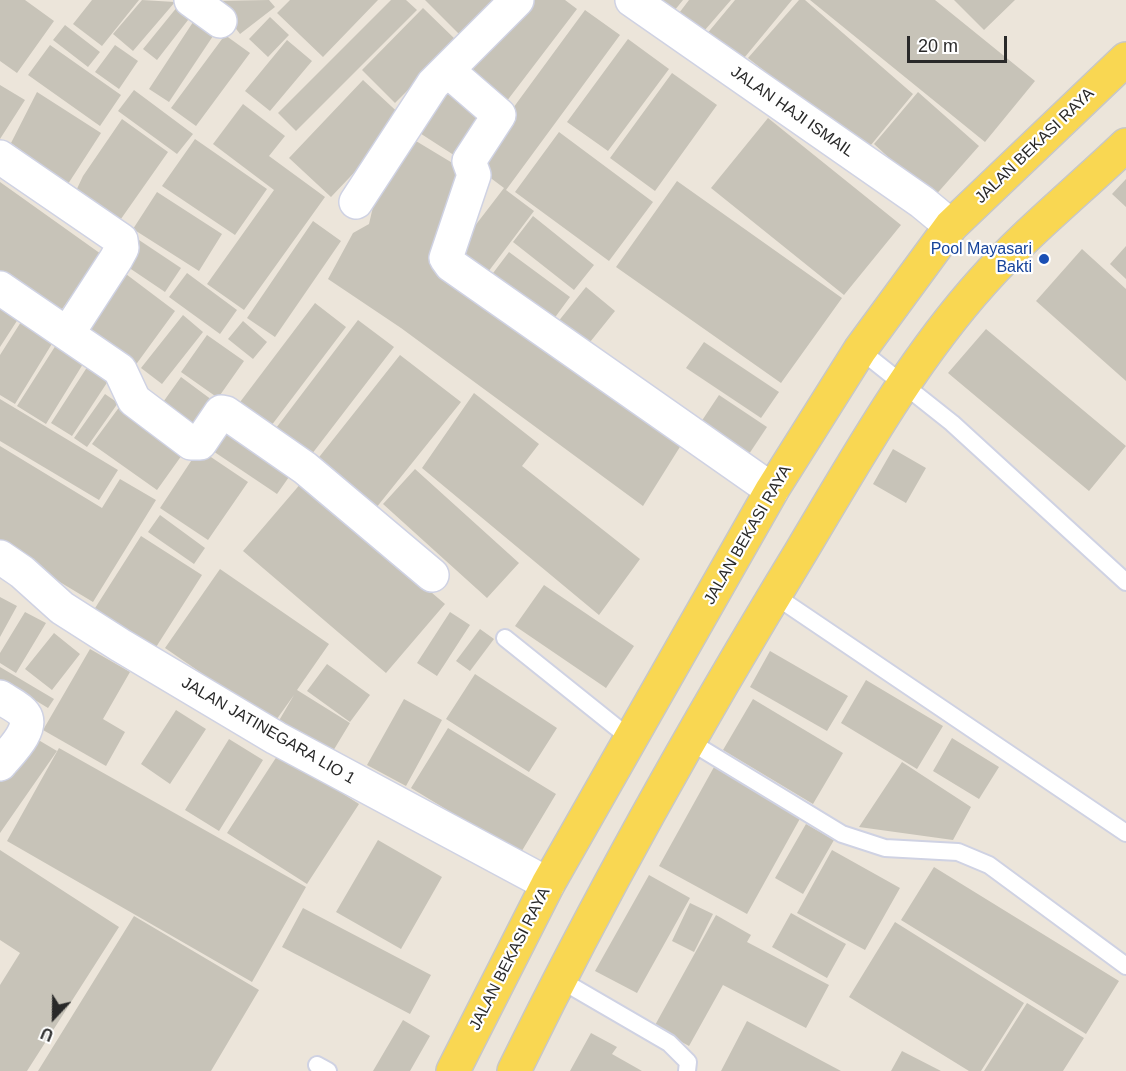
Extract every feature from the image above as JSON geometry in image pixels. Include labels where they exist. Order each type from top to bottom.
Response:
[{"type":"main road","name":"JALAN BEKASI RAYA","points":[[453,1071],[548,884],[772,490],[860,350],[951,226],[1126,59]]},
{"type":"main road","points":[[514,1071],[559,979],[689,741],[774,595],[904,385],[984,280],[1126,145]]},
{"type":"street","points":[[191,0],[220,21]]},
{"type":"street","points":[[356,201],[428,92],[516,0]]},
{"type":"street","name":"JALAN HAJI ISMAIL","points":[[632,0],[922,202],[951,226]]},
{"type":"street","points":[[447,70],[499,115],[469,161],[474,175],[446,258],[451,265],[772,490]]},
{"type":"street","points":[[0,157],[121,240],[122,248],[116,259],[68,333]]},
{"type":"street","points":[[0,288],[120,370],[134,400],[191,443],[200,443],[220,412],[226,413],[305,468],[432,575]]},
{"type":"street","name":"JALAN JATINEGARA LIO 1","points":[[0,557],[22,572],[62,608],[130,651],[276,738],[548,884]]},
{"type":"street","points":[[0,697],[23,712],[26,719],[24,734],[0,764]]},
{"type":"lane","points":[[860,350],[952,423],[1126,582]]},
{"type":"lane","points":[[774,595],[1126,833]]},
{"type":"lane","points":[[505,638],[631,739]]},
{"type":"lane","points":[[689,741],[842,834],[885,848],[958,852],[989,865],[1126,966]]},
{"type":"lane","points":[[559,979],[669,1043],[688,1062],[687,1071]]},
{"type":"building","points":[[0,0],[25,0],[54,21],[17,73],[0,61]]},
{"type":"building","points":[[92,0],[139,0],[102,46],[73,24]]},
{"type":"building","points":[[142,0],[175,2],[133,51],[113,34]]},
{"type":"building","points":[[269,0],[275,7],[240,34],[215,1]]},
{"type":"building","points":[[290,0],[378,0],[323,57],[277,13]]},
{"type":"building","points":[[391,0],[406,0],[417,10],[296,131],[278,113]]},
{"type":"building","points":[[425,0],[507,0],[466,41]]},
{"type":"building","points":[[524,0],[565,0],[577,9],[500,110],[462,81]]},
{"type":"building","points":[[639,0],[683,0],[666,21]]},
{"type":"building","points":[[689,0],[731,0],[698,38],[673,21]]},
{"type":"building","points":[[735,0],[792,0],[735,69],[701,41]]},
{"type":"building","points":[[799,0],[805,0],[913,94],[866,151],[748,58]]},
{"type":"building","points":[[810,0],[935,0],[1035,81],[985,142]]},
{"type":"building","points":[[954,0],[1015,0],[984,30]]},
{"type":"building","points":[[182,1],[195,11],[157,60],[143,49]]},
{"type":"building","points":[[423,8],[457,41],[395,103],[362,70]]},
{"type":"building","points":[[585,10],[620,35],[506,190],[534,211],[479,284],[448,261],[504,188],[472,164]]},
{"type":"building","points":[[199,13],[219,27],[169,102],[149,89]]},
{"type":"building","points":[[270,17],[289,35],[268,57],[249,39]]},
{"type":"building","points":[[65,25],[100,52],[88,67],[53,40]]},
{"type":"building","points":[[225,35],[250,53],[196,126],[171,108]]},
{"type":"building","points":[[628,39],[669,69],[608,151],[567,122]]},
{"type":"building","points":[[287,40],[312,61],[270,111],[245,91]]},
{"type":"building","points":[[50,45],[121,95],[100,126],[28,75]]},
{"type":"building","points":[[115,45],[138,61],[119,89],[95,72]]},
{"type":"building","points":[[672,73],[717,105],[655,191],[610,158]]},
{"type":"building","points":[[443,78],[494,111],[463,161],[412,128]]},
{"type":"building","points":[[363,80],[405,119],[331,197],[289,158]]},
{"type":"building","points":[[0,85],[25,100],[0,139]]},
{"type":"building","points":[[134,90],[193,134],[177,154],[118,111]]},
{"type":"building","points":[[37,92],[101,133],[68,184],[11,143]]},
{"type":"building","points":[[918,92],[979,146],[933,198],[874,144]]},
{"type":"building","points":[[243,104],[285,136],[269,156],[325,197],[244,310],[207,284],[274,190],[213,144]]},
{"type":"building","points":[[768,118],[901,225],[844,295],[711,188]]},
{"type":"building","points":[[122,119],[168,152],[116,226],[75,193],[83,176]]},
{"type":"building","points":[[559,132],[653,202],[609,261],[515,192]]},
{"type":"building","points":[[411,138],[469,173],[437,266],[688,434],[643,506],[401,328],[328,279],[353,233],[369,224],[379,181]]},
{"type":"building","points":[[195,139],[267,189],[235,235],[162,186]]},
{"type":"building","points":[[1126,179],[1126,207],[1112,194]]},
{"type":"building","points":[[677,181],[842,298],[781,383],[616,267]]},
{"type":"building","points":[[0,182],[101,254],[55,319],[0,280]]},
{"type":"building","points":[[157,192],[222,234],[199,271],[133,229]]},
{"type":"building","points":[[533,216],[594,265],[574,290],[513,242]]},
{"type":"building","points":[[313,221],[341,241],[275,337],[247,318]]},
{"type":"building","points":[[139,240],[181,268],[165,292],[122,263]]},
{"type":"building","points":[[1126,246],[1126,279],[1110,264]]},
{"type":"building","points":[[1082,249],[1126,289],[1126,381],[1036,301]]},
{"type":"building","points":[[509,252],[570,297],[545,331],[484,285]]},
{"type":"building","points":[[118,268],[175,311],[132,370],[78,327]]},
{"type":"building","points":[[187,273],[237,310],[220,334],[169,297]]},
{"type":"building","points":[[586,287],[615,311],[582,352],[553,328]]},
{"type":"building","points":[[0,295],[24,310],[0,347]]},
{"type":"building","points":[[315,303],[346,327],[265,434],[234,410]]},
{"type":"building","points":[[26,314],[58,334],[15,404],[0,395],[0,355]]},
{"type":"building","points":[[183,315],[203,332],[162,384],[141,368]]},
{"type":"building","points":[[358,320],[394,347],[305,463],[270,436]]},
{"type":"building","points":[[243,321],[267,342],[253,359],[228,339]]},
{"type":"building","points":[[986,329],[1126,446],[1089,491],[948,373]]},
{"type":"building","points":[[63,334],[91,351],[46,424],[17,406]]},
{"type":"building","points":[[207,335],[244,361],[218,398],[181,372]]},
{"type":"building","points":[[704,342],[779,392],[761,418],[686,368]]},
{"type":"building","points":[[400,355],[461,402],[376,508],[316,461]]},
{"type":"building","points":[[93,358],[114,372],[72,436],[51,423]]},
{"type":"building","points":[[181,377],[216,403],[191,437],[156,412]]},
{"type":"building","points":[[474,393],[539,444],[522,466],[640,559],[599,615],[422,468]]},
{"type":"building","points":[[105,394],[118,403],[87,447],[74,438]]},
{"type":"building","points":[[719,395],[767,427],[745,460],[697,428]]},
{"type":"building","points":[[0,399],[118,470],[99,500],[0,441]]},
{"type":"building","points":[[123,402],[187,448],[157,490],[92,444]]},
{"type":"building","points":[[226,420],[296,467],[277,494],[207,447]]},
{"type":"building","points":[[0,446],[102,508],[120,479],[156,500],[93,602],[0,546]]},
{"type":"building","points":[[199,449],[248,482],[208,540],[160,508]]},
{"type":"building","points":[[893,449],[926,468],[906,503],[873,484]]},
{"type":"building","points":[[415,469],[519,563],[487,598],[383,504]]},
{"type":"building","points":[[302,482],[445,604],[386,673],[243,551]]},
{"type":"building","points":[[160,515],[205,548],[194,564],[148,532]]},
{"type":"building","points":[[141,536],[202,575],[151,655],[90,616]]},
{"type":"building","points":[[220,569],[329,644],[297,690],[350,723],[330,756],[277,724],[294,695],[274,723],[165,648]]},
{"type":"building","points":[[544,585],[634,646],[606,688],[515,626]]},
{"type":"building","points":[[0,597],[17,606],[0,637]]},
{"type":"building","points":[[25,612],[46,623],[16,673],[0,663],[0,653]]},
{"type":"building","points":[[450,612],[470,625],[437,676],[417,663]]},
{"type":"building","points":[[480,629],[494,639],[470,671],[456,661]]},
{"type":"building","points":[[54,633],[80,654],[52,690],[25,669]]},
{"type":"building","points":[[90,649],[130,672],[103,719],[125,732],[106,766],[43,730]]},
{"type":"building","points":[[770,651],[848,696],[827,731],[750,687]]},
{"type":"building","points":[[327,664],[370,695],[350,722],[307,691]]},
{"type":"building","points":[[0,667],[54,699],[48,708],[0,679]]},
{"type":"building","points":[[475,674],[557,728],[529,772],[446,719]]},
{"type":"building","points":[[866,680],[943,726],[917,769],[841,723]]},
{"type":"building","points":[[404,699],[442,720],[406,786],[367,765]]},
{"type":"building","points":[[753,699],[843,753],[813,804],[723,750]]},
{"type":"building","points":[[176,710],[206,729],[170,784],[141,764]]},
{"type":"building","points":[[448,728],[556,794],[520,854],[411,788]]},
{"type":"building","points":[[30,735],[57,751],[0,833],[0,779]]},
{"type":"building","points":[[952,738],[999,767],[979,799],[933,771]]},
{"type":"building","points":[[229,739],[263,760],[219,831],[185,810]]},
{"type":"building","points":[[59,748],[306,887],[252,982],[7,841]]},
{"type":"building","points":[[279,753],[359,804],[307,884],[227,833]]},
{"type":"building","points":[[902,762],[971,807],[953,840],[859,827]]},
{"type":"building","points":[[714,767],[802,815],[747,914],[659,866]]},
{"type":"building","points":[[806,824],[834,840],[803,894],[775,878]]},
{"type":"building","points":[[378,840],[442,877],[401,949],[336,912]]},
{"type":"building","points":[[0,850],[119,927],[27,1071],[0,1071],[0,985],[20,953],[0,940]]},
{"type":"building","points":[[832,850],[900,888],[865,950],[797,913]]},
{"type":"building","points":[[934,867],[1119,981],[1086,1034],[901,920]]},
{"type":"building","points":[[649,875],[690,898],[637,993],[595,971]]},
{"type":"building","points":[[690,903],[713,914],[694,952],[672,941]]},
{"type":"building","points":[[303,908],[431,975],[410,1014],[282,947]]},
{"type":"building","points":[[791,913],[846,944],[827,978],[772,947]]},
{"type":"building","points":[[716,915],[751,935],[747,942],[829,985],[806,1028],[723,985],[689,1046],[654,1027]]},
{"type":"building","points":[[134,916],[259,990],[211,1071],[38,1071]]},
{"type":"building","points":[[895,922],[1024,1003],[981,1071],[969,1071],[849,997]]},
{"type":"building","points":[[1027,1003],[1084,1038],[1063,1071],[984,1071]]},
{"type":"building","points":[[403,1020],[430,1036],[410,1071],[373,1071]]},
{"type":"building","points":[[747,1021],[841,1071],[721,1071]]},
{"type":"building","points":[[591,1033],[617,1047],[612,1054],[642,1071],[570,1071]]},
{"type":"building","points":[[902,1051],[941,1071],[891,1071]]},
{"type":"place","name":"Pool Mayasari Bakti","points":[[1044,259]]}]
